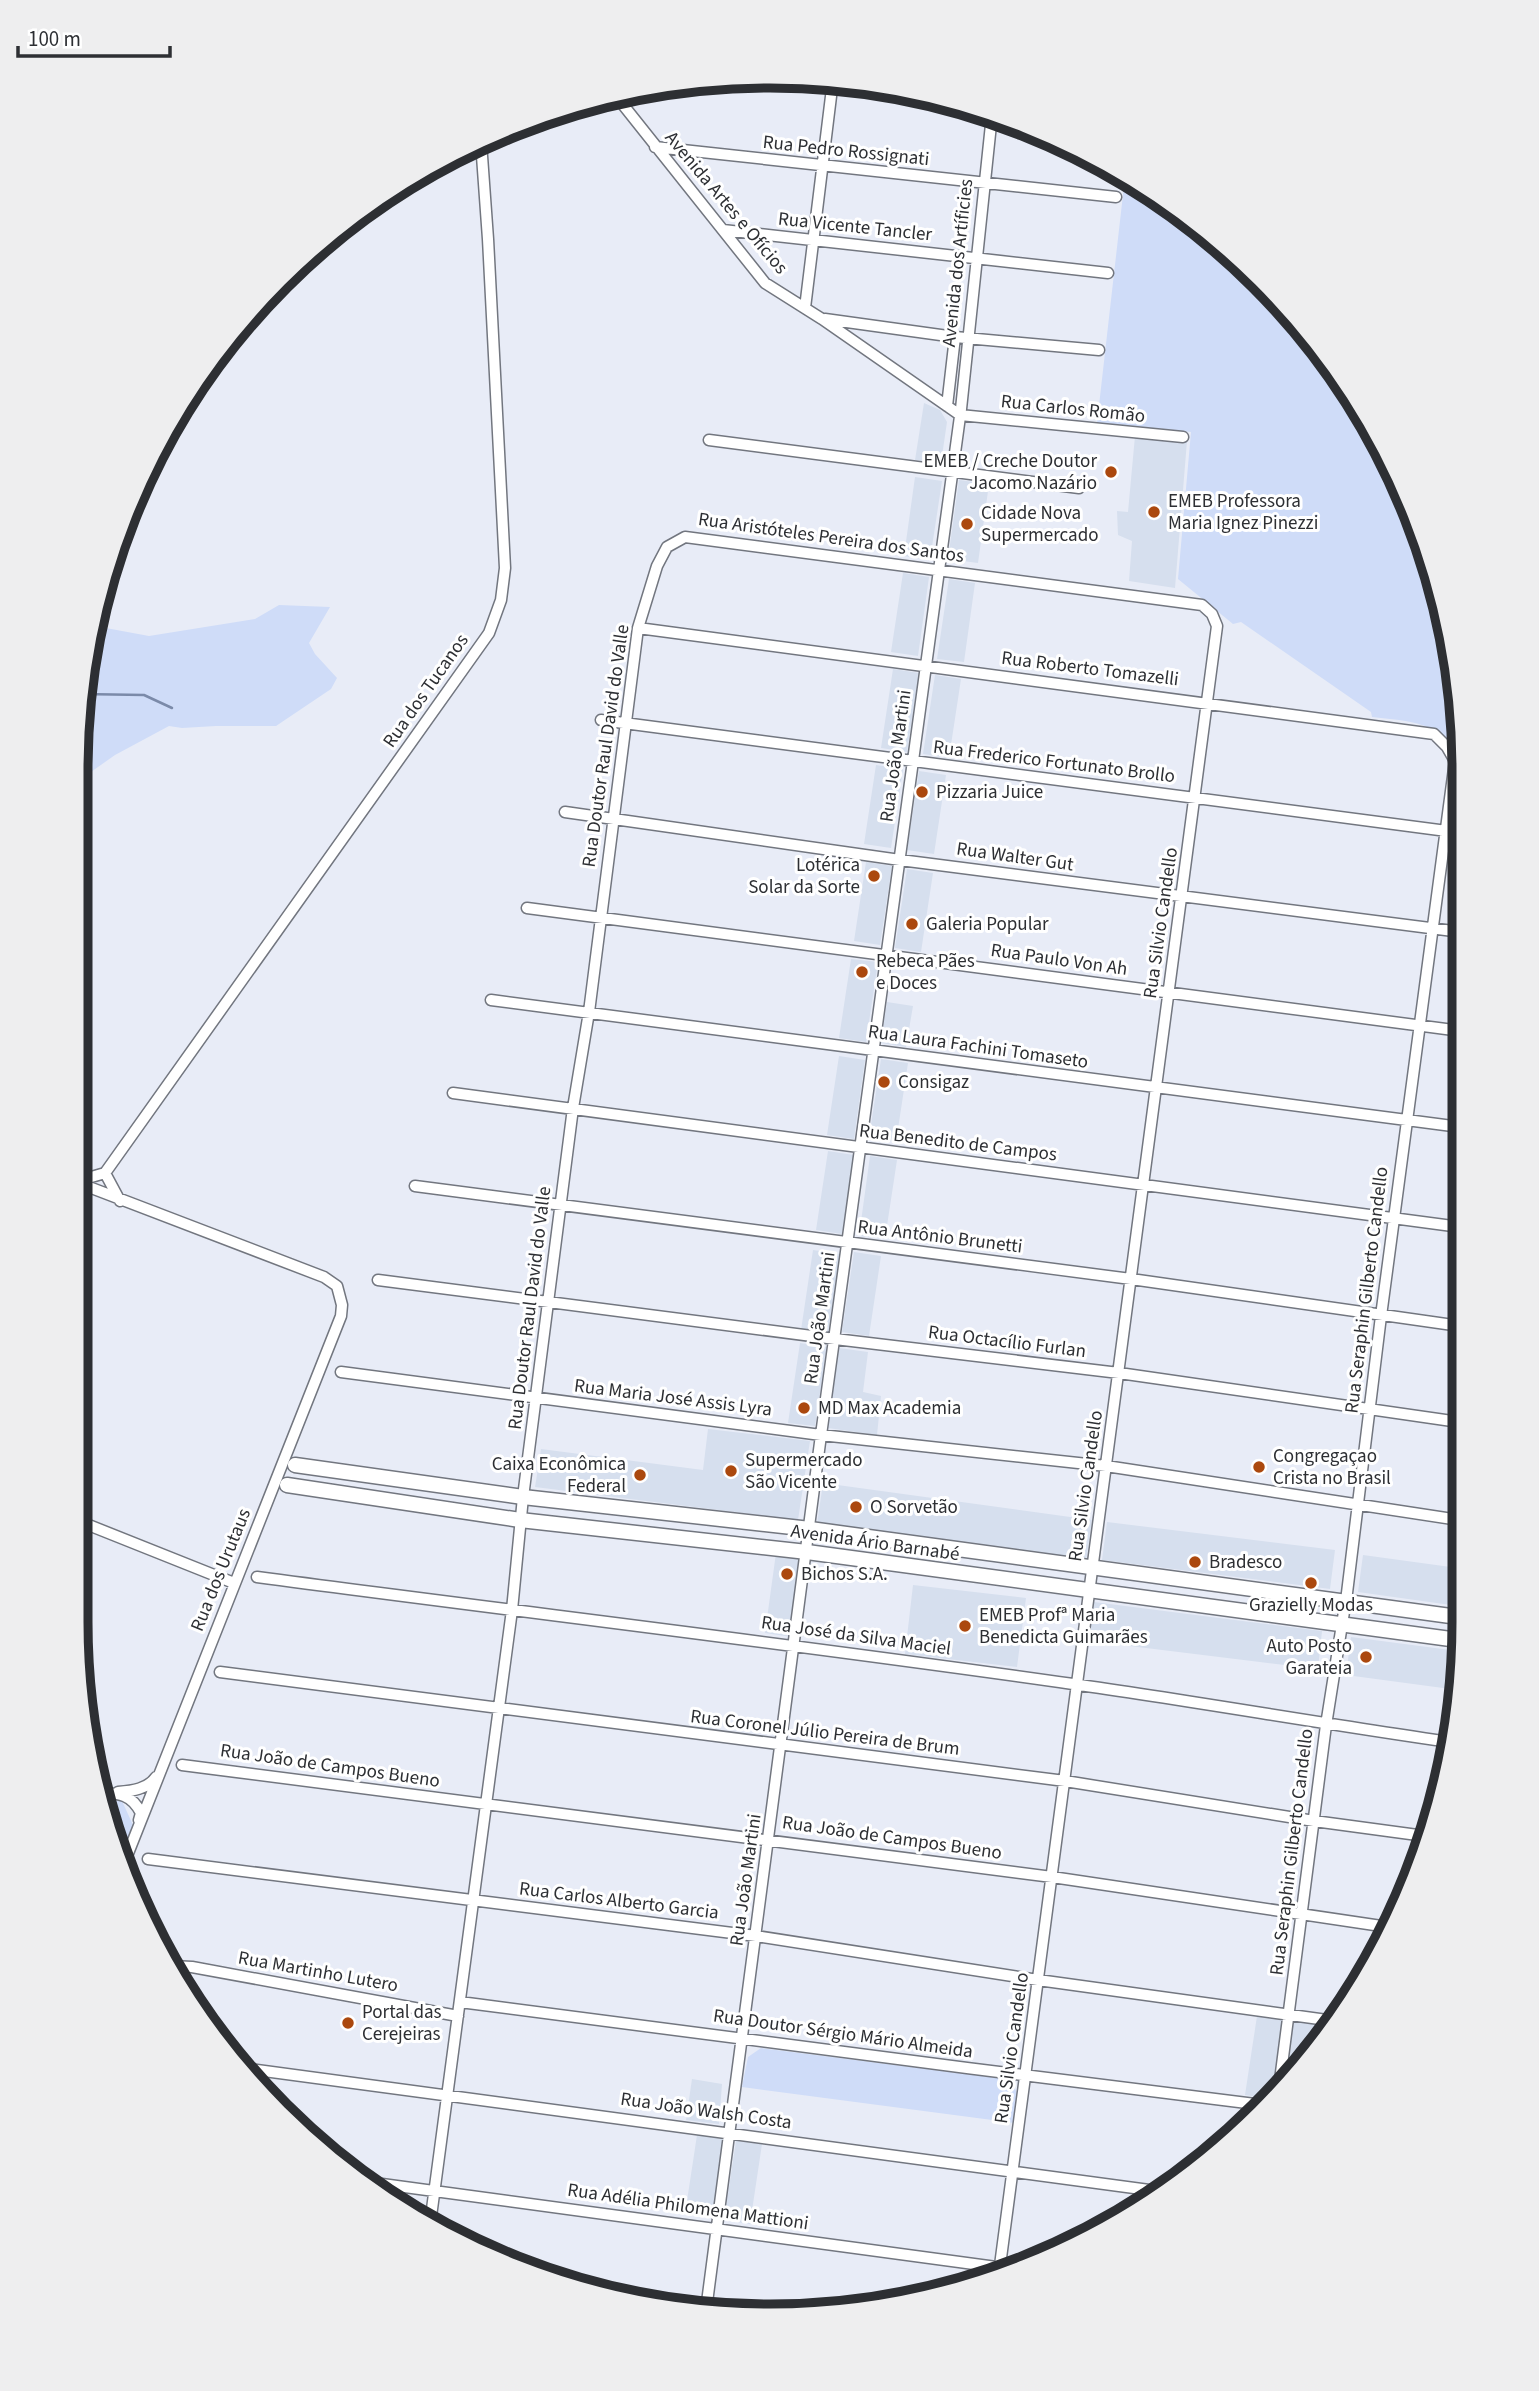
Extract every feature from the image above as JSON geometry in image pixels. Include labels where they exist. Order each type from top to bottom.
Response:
[{"type":"main road","name":"Avenida Ário Barnabé","points":[[295,1465],[523,1497],[810,1529],[1452,1616]]},
{"type":"main road","points":[[337,1491],[331,1485],[331,1479],[334,1473],[341,1471]]},
{"type":"main road","name":"Avenida Ário Barnabé","points":[[287,1486],[337,1491],[520,1520],[807,1552],[1451,1639]]},
{"type":"street","points":[[805,308],[831,91]]},
{"type":"street","name":"Avenida Artes e Ofícios","points":[[622,104],[765,283],[822,319],[960,415]]},
{"type":"street","name":"Avenida dos Artíficies","points":[[960,415],[961,337],[976,258],[991,125]]},
{"type":"street","name":"Rua Pedro Rossignati","points":[[656,147],[1116,197]]},
{"type":"street","name":"Rua dos Tucanos","points":[[105,1173],[489,633],[501,600],[505,568],[482,152]]},
{"type":"street","name":"Rua Vicente Tancler","points":[[723,230],[1108,272]]},
{"type":"street","points":[[822,319],[961,337],[1099,350]]},
{"type":"street","points":[[947,406],[961,337]]},
{"type":"street","name":"Rua Carlos Romão","points":[[960,415],[1183,437]]},
{"type":"street","name":"Rua João Martini","points":[[707,2300],[821,1435],[960,415]]},
{"type":"street","points":[[709,440],[1079,488]]},
{"type":"street","name":"Rua Aristóteles Pereira dos Santos","points":[[685,537],[1202,605],[1212,614],[1217,626],[1209,702]]},
{"type":"street","name":"Rua Doutor Raul David do Valle","points":[[432,2214],[512,1610],[520,1520],[573,1108],[589,1012],[638,628],[657,566],[667,547],[685,537]]},
{"type":"street","name":"Rua Roberto Tomazelli","points":[[638,628],[1434,734],[1451,755]]},
{"type":"street","name":"Rua Silvio Candello","points":[[1004,2262],[1025,2077],[1209,702]]},
{"type":"street","name":"Rua Frederico Fortunato Brollo","points":[[601,720],[1452,831]]},
{"type":"street","name":"Rua Roberto Tomazelli","points":[[1447,830],[1452,787]]},
{"type":"street","name":"Rua Walter Gut","points":[[565,812],[900,860],[1452,931]]},
{"type":"street","name":"Rua Seraphin Gilberto Candello","points":[[1281,2072],[1447,830]]},
{"type":"street","name":"Rua Paulo Von Ah","points":[[527,908],[600,915],[1452,1030]]},
{"type":"street","name":"Rua Laura Fachini Tomaseto","points":[[491,1000],[1452,1126]]},
{"type":"street","name":"Rua Benedito de Campos","points":[[453,1093],[1452,1226]]},
{"type":"street","points":[[88,1179],[105,1173],[120,1201]]},
{"type":"street","points":[[88,1185],[120,1201]]},
{"type":"street","name":"Rua Antônio Brunetti","points":[[415,1186],[1131,1279],[1452,1325]]},
{"type":"street","name":"Rua dos Urutaus","points":[[120,1201],[324,1277],[337,1286],[342,1305],[341,1316],[277,1480],[128,1851]]},
{"type":"street","name":"Rua Octacílio Furlan","points":[[378,1280],[1119,1373],[1452,1421]]},
{"type":"street","name":"Rua Maria José Assis Lyra","points":[[341,1372],[821,1435],[1106,1466],[1452,1519]]},
{"type":"street","points":[[88,1525],[234,1583]]},
{"type":"street","name":"Rua José da Silva Maciel","points":[[257,1577],[795,1645],[1441,1741]]},
{"type":"street","name":"Rua Coronel Júlio Pereira de Brum","points":[[220,1672],[1065,1782],[1417,1835]]},
{"type":"street","name":"Rua João de Campos Bueno","points":[[182,1765],[769,1839],[1052,1877],[1380,1926]]},
{"type":"street","points":[[110,1793],[142,1788],[152,1783],[160,1770]]},
{"type":"street","points":[[118,1792],[137,1806],[141,1813],[138,1824]]},
{"type":"street","name":"Rua Carlos Alberto Garcia","points":[[148,1859],[756,1936],[1038,1980],[1323,2020]]},
{"type":"street","name":"Rua Martinho Lutero","points":[[182,1967],[458,2015]]},
{"type":"street","name":"Rua Doutor Sérgio Mário Almeida","points":[[460,2002],[743,2037],[1025,2077],[1252,2104]]},
{"type":"street","name":"Rua João Walsh Costa","points":[[256,2070],[1147,2190]]},
{"type":"street","name":"Rua Adélia Philomena Mattioni","points":[[383,2183],[987,2268]]},
{"type":"shaded area","points":[[1124,187],[1185,228],[1252,287],[1311,354],[1360,429],[1400,509],[1428,593],[1446,680],[1451,742],[1436,731],[1412,722],[1372,717],[1371,712],[1241,622],[1233,624],[1178,579],[1191,432],[1097,423]]},
{"type":"shaded area","points":[[924,403],[940,410],[947,422],[941,463],[915,460]]},
{"type":"shaded area","name":"EMEB Professora Maria Ignez Pinezzi","points":[[1135,436],[1187,441],[1175,588],[1129,581],[1132,541],[1118,535],[1117,511],[1128,512]]},
{"type":"shaded area","points":[[915,477],[942,481],[930,560],[904,556]]},
{"type":"shaded area","name":"Cidade Nova Supermercado","points":[[959,480],[989,484],[978,563],[948,559]]},
{"type":"shaded area","points":[[903,573],[929,577],[918,656],[891,652]]},
{"type":"shaded area","points":[[949,579],[975,583],[964,662],[937,659]]},
{"type":"shaded area","points":[[279,605],[330,607],[309,643],[315,654],[337,678],[331,689],[276,726],[169,726],[115,755],[88,774],[93,680],[103,627],[149,636],[255,619]]},
{"type":"shaded area","points":[[893,669],[919,673],[907,752],[881,748]]},
{"type":"shaded area","points":[[935,675],[961,679],[949,758],[923,754]]},
{"type":"shaded area","points":[[876,765],[903,769],[891,848],[864,844]]},
{"type":"shaded area","points":[[919,771],[946,775],[934,854],[907,850]]},
{"type":"shaded area","points":[[866,862],[892,866],[880,945],[854,941]]},
{"type":"shaded area","points":[[907,869],[933,873],[921,952],[895,948]]},
{"type":"shaded area","points":[[851,959],[878,962],[866,1042],[839,1038]]},
{"type":"shaded area","points":[[887,1002],[913,1006],[906,1047],[881,1043]]},
{"type":"shaded area","points":[[839,1056],[865,1060],[854,1139],[827,1135]]},
{"type":"shaded area","points":[[881,1059],[908,1063],[896,1142],[869,1138]]},
{"type":"shaded area","points":[[828,1151],[854,1155],[842,1234],[816,1230]]},
{"type":"shaded area","points":[[870,1156],[897,1160],[885,1239],[859,1236]]},
{"type":"shaded area","points":[[813,1250],[840,1254],[828,1333],[801,1330]]},
{"type":"shaded area","points":[[854,1252],[881,1256],[869,1336],[842,1332]]},
{"type":"shaded area","points":[[800,1343],[827,1347],[815,1426],[788,1423]]},
{"type":"shaded area","points":[[839,1348],[868,1352],[863,1392],[881,1396],[877,1435],[828,1428]]},
{"type":"shaded area","points":[[708,1429],[810,1441],[798,1520],[535,1487],[541,1449],[703,1470]]},
{"type":"shaded area","points":[[823,1483],[1092,1520],[1086,1561],[817,1524]]},
{"type":"shaded area","points":[[1107,1522],[1335,1550],[1330,1589],[1102,1560]]},
{"type":"shaded area","points":[[776,1553],[803,1557],[791,1637],[765,1633]]},
{"type":"shaded area","points":[[1363,1555],[1452,1567],[1452,1605],[1358,1592]]},
{"type":"shaded area","name":"EMEB Profª Maria Benedicta Guimarães","points":[[913,1585],[1026,1598],[1017,1667],[905,1654]]},
{"type":"shaded area","points":[[1094,1602],[1322,1631],[1318,1669],[1089,1641]]},
{"type":"shaded area","points":[[1351,1637],[1451,1650],[1448,1689],[1346,1675]]},
{"type":"shaded area","points":[[112,1800],[122,1801],[133,1825],[125,1844]]},
{"type":"shaded area","points":[[1257,2016],[1283,2020],[1274,2079],[1258,2097],[1245,2095]]},
{"type":"shaded area","points":[[1294,2020],[1320,2024],[1311,2037],[1288,2065]]},
{"type":"shaded area","points":[[761,2048],[1005,2079],[1017,2093],[1015,2123],[742,2087],[748,2057]]},
{"type":"shaded area","points":[[692,2079],[722,2084],[719,2124],[686,2120]]},
{"type":"shaded area","points":[[697,2135],[724,2139],[712,2218],[685,2214]]},
{"type":"shaded area","points":[[736,2141],[762,2144],[750,2224],[724,2220]]},
{"type":"waterway","points":[[92,694],[144,695],[172,708]]},
{"type":"place","name":"EMEB / Creche Doutor Jacomo Nazário","points":[[1111,472]]},
{"type":"place","name":"EMEB Professora Maria Ignez Pinezzi","points":[[1154,512]]},
{"type":"place","name":"Cidade Nova Supermercado","points":[[967,524]]},
{"type":"place","name":"Pizzaria Juice","points":[[922,792]]},
{"type":"place","name":"Lotérica Solar da Sorte","points":[[874,876]]},
{"type":"place","name":"Galeria Popular","points":[[912,924]]},
{"type":"place","name":"Rebeca Pães e Doces","points":[[862,972]]},
{"type":"place","name":"Consigaz","points":[[884,1082]]},
{"type":"place","name":"MD Max Academia","points":[[804,1408]]},
{"type":"place","name":"Congregaçao Crista no Brasil","points":[[1259,1467]]},
{"type":"place","name":"Supermercado São Vicente","points":[[731,1471]]},
{"type":"place","name":"Caixa Econômica Federal","points":[[640,1475]]},
{"type":"place","name":"O Sorvetão","points":[[856,1507]]},
{"type":"place","name":"Bradesco","points":[[1195,1562]]},
{"type":"place","name":"Bichos S.A.","points":[[787,1574]]},
{"type":"place","name":"Grazielly Modas","points":[[1311,1583]]},
{"type":"place","name":"EMEB Profª Maria Benedicta Guimarães","points":[[965,1626]]},
{"type":"place","name":"Auto Posto Garateia","points":[[1366,1657]]},
{"type":"place","name":"Portal das Cerejeiras","points":[[348,2023]]}]
